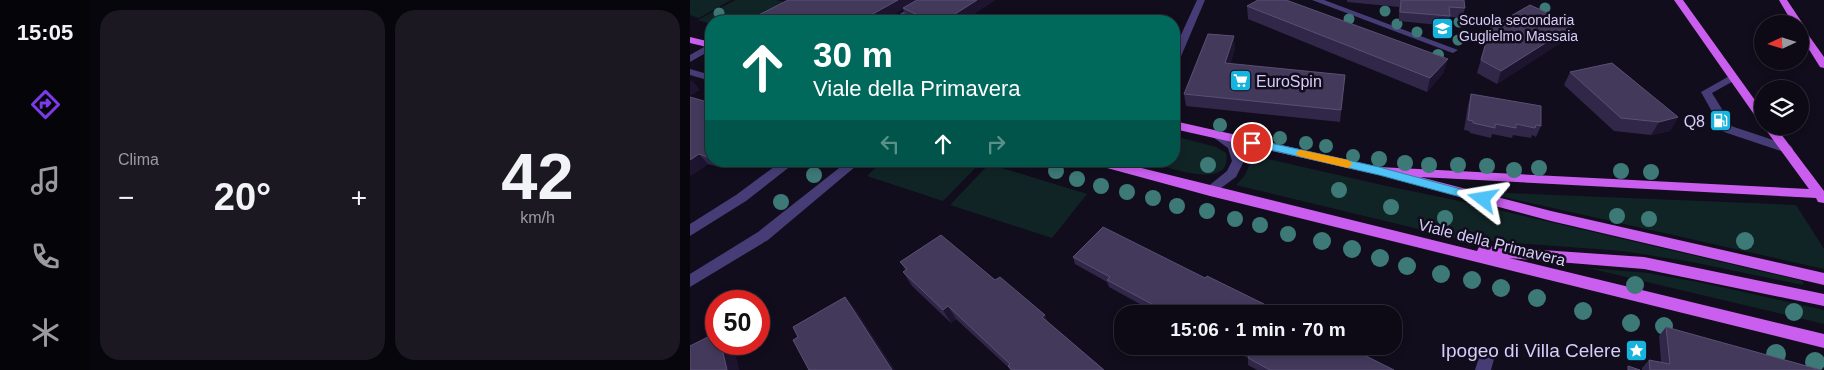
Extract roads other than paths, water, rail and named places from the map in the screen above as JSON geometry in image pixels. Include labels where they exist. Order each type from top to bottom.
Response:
[{"type":"main road","points":[[1678,0],[1754,106]]},
{"type":"main road","points":[[1783,0],[1792,15]]},
{"type":"main road","points":[[690,40],[705,44]]},
{"type":"main road","points":[[1809,42],[1824,66]]},
{"type":"main road","points":[[1180,127],[1379,171],[1449,191],[1551,216],[1824,279]]},
{"type":"main road","points":[[1777,135],[1822,197]]},
{"type":"main road","name":"Viale della Primavera","points":[[1119,167],[1609,290],[1824,341]]},
{"type":"main road","points":[[1379,171],[1822,197]]},
{"type":"main road","points":[[1446,248],[1644,263],[1824,300]]},
{"type":"street","points":[[903,15],[929,0]]},
{"type":"street","points":[[1180,47],[1202,0]]},
{"type":"street","points":[[1316,0],[1453,50]]},
{"type":"street","points":[[690,59],[705,50]]},
{"type":"street","points":[[690,72],[705,76]]},
{"type":"street","points":[[1719,114],[1706,92],[1733,77]]},
{"type":"street","points":[[1728,128],[1787,149]]},
{"type":"street","points":[[1210,191],[1232,174],[1238,162],[1233,146],[1216,135]]},
{"type":"street","points":[[690,231],[734,203],[783,167]]},
{"type":"street","points":[[690,281],[763,236],[849,167]]},
{"type":"tunnel","points":[[1719,114],[1728,129]]},
{"type":"place","name":"Scuola secondaria Guglielmo Massaia","points":[[1443,28]]},
{"type":"place","name":"EuroSpin","points":[[1240,81]]},
{"type":"place","name":"Q8","points":[[1721,121]]},
{"type":"place","name":"Ipogeo di Villa Celere","points":[[1637,350]]}]
